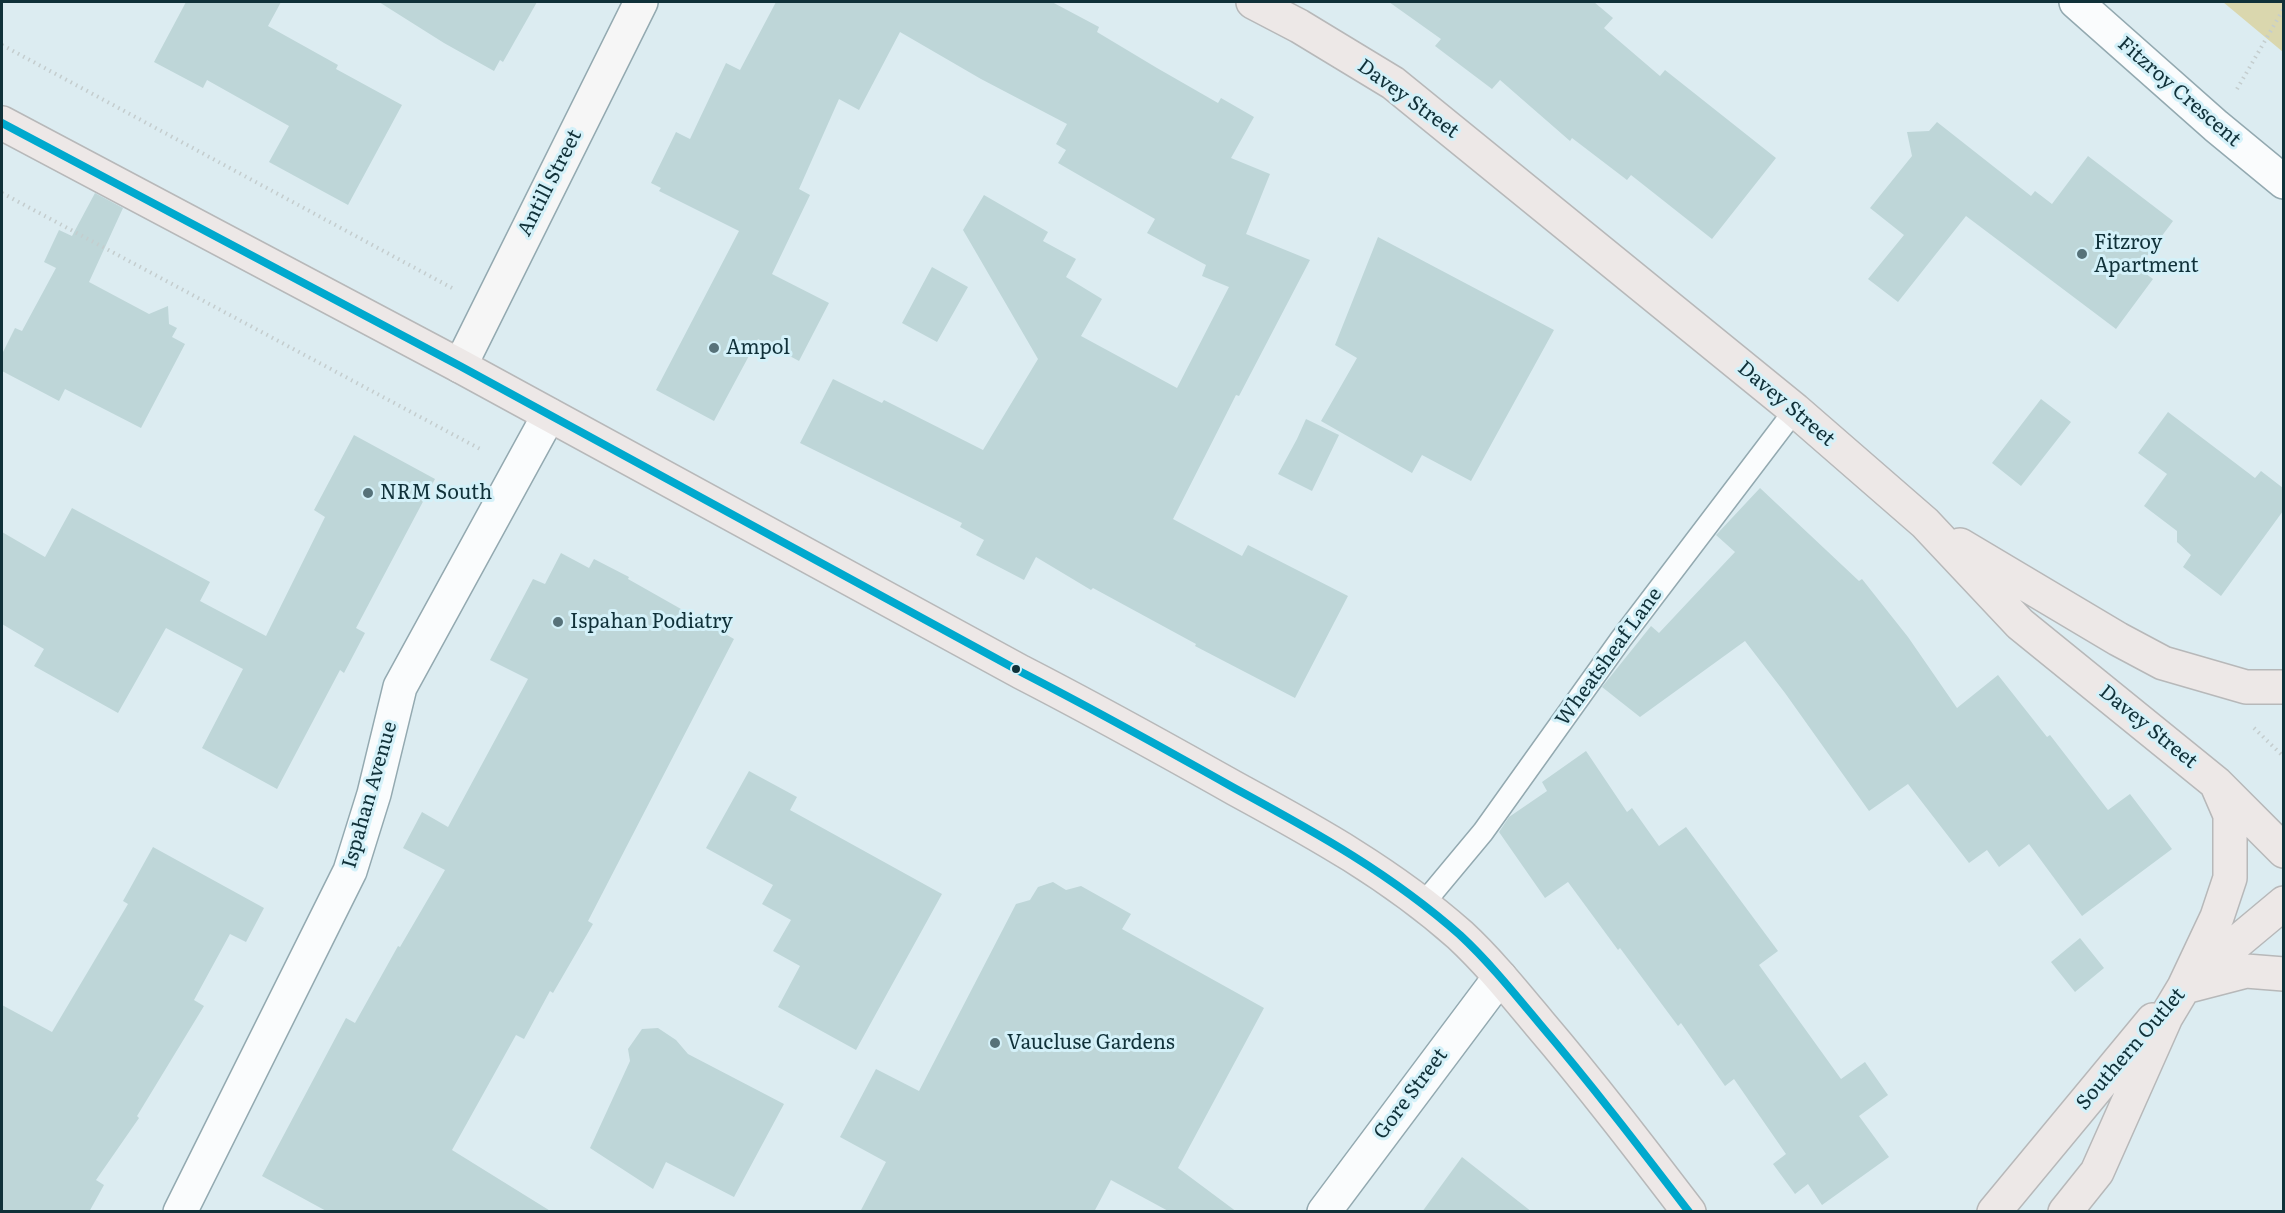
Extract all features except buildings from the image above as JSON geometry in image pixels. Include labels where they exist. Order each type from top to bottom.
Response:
[{"type":"highway","name":"Davey Street","points":[[1263,4],[1392,83],[1795,410],[1925,524],[2020,624],[2216,783],[2283,850]]},
{"type":"highway","points":[[2,123],[460,366],[1101,713],[1338,845],[1423,904],[1462,937],[1500,977],[1581,1072],[1689,1212]]},
{"type":"highway","points":[[1925,524],[2118,639],[2163,663],[2246,687],[2283,687]]},
{"type":"highway","points":[[2065,1212],[2097,1172],[2166,1017],[2184,987],[2217,917],[2230,878],[2230,815],[2216,783]]},
{"type":"highway","name":"Southern Outlet","points":[[1994,1212],[2148,1025],[2184,987],[2283,903]]},
{"type":"highway","points":[[2184,987],[2246,971],[2283,974]]},
{"type":"street","name":"Antill Street","points":[[460,366],[641,2]]},
{"type":"street","name":"Fitzroy Crescent","points":[[2076,2],[2283,182]]},
{"type":"street","name":"Ispahan Avenue","points":[[180,1212],[350,871],[374,794],[400,687],[549,415]]},
{"type":"street","name":"Gore Street","points":[[1324,1212],[1500,977]]},
{"type":"lane","name":"Wheatsheaf Lane","points":[[1423,904],[1483,832],[1621,639],[1795,410]]},
{"type":"path","points":[[2216,126],[2283,8]]},
{"type":"path","points":[[2,45],[488,308]]},
{"type":"path","points":[[2,193],[483,450]]},
{"type":"path","points":[[2250,725],[2283,757]]},
{"type":"shaded area","points":[[2223,2],[2283,2],[2283,52]]},
{"type":"transit line","points":[[2,123],[460,366],[1129,729],[1295,822],[1380,874],[1434,913],[1481,956],[1577,1069],[1689,1212]]},
{"type":"place","name":"Fitzroy Apartment","points":[[2082,254]]},
{"type":"place","name":"Ampol","points":[[714,348]]},
{"type":"place","name":"NRM South","points":[[368,493]]},
{"type":"place","name":"Ispahan Podiatry","points":[[558,622]]},
{"type":"place","name":"Vaucluse Gardens","points":[[995,1043]]}]
